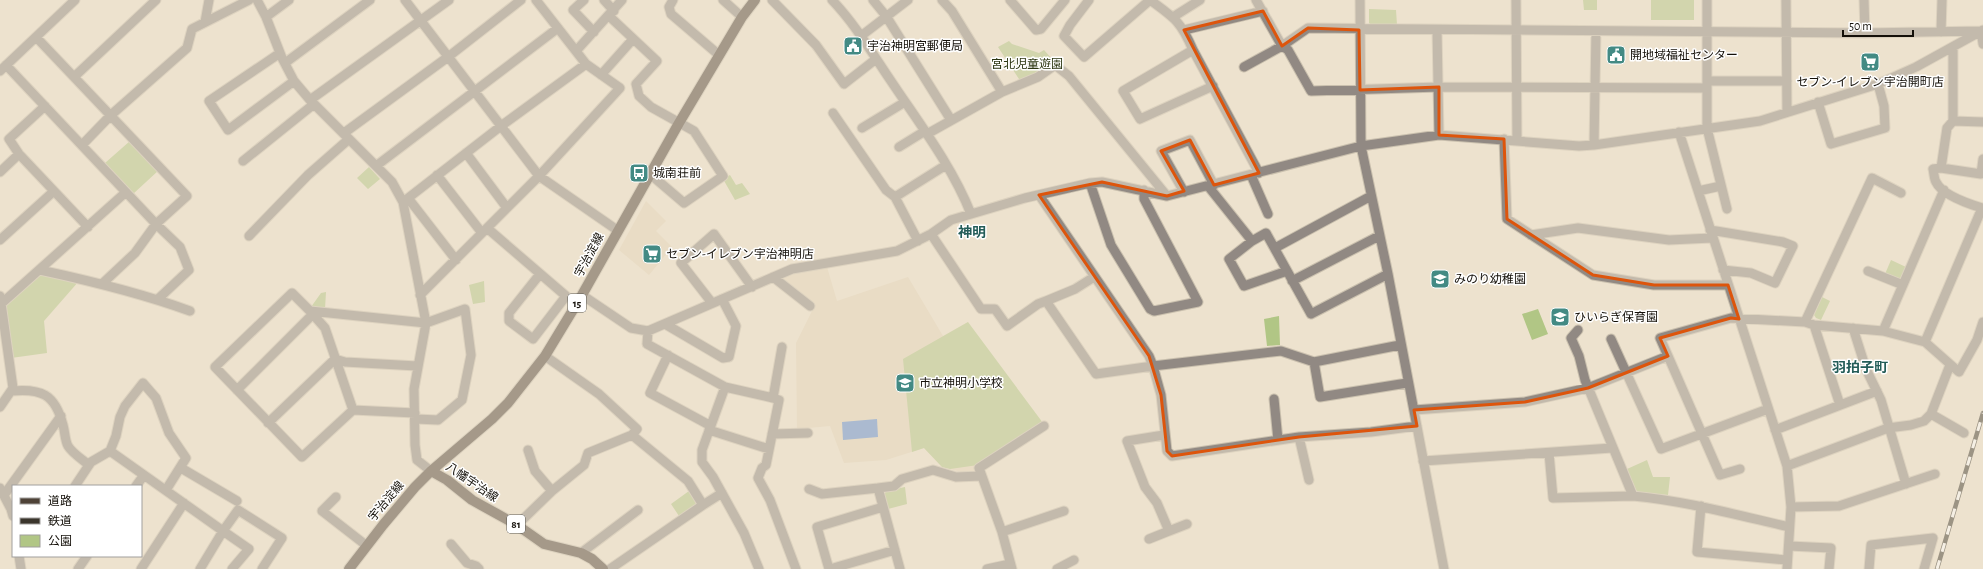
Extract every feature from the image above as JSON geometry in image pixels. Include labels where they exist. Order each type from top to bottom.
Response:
[{"type":"main road","name":"宇治淀線","points":[[349,569],[400,504],[431,471],[489,422],[508,403],[545,356],[582,295],[617,230],[679,123],[742,17],[755,0]]},
{"type":"main road","name":"八幡宇治線","points":[[431,471],[447,480],[472,500],[517,525],[544,544],[581,553],[592,559],[603,569]]},
{"type":"street","points":[[75,0],[3,68],[45,106],[156,224],[180,247],[188,270],[158,299]]},
{"type":"street","points":[[74,77],[156,0]]},
{"type":"street","points":[[205,22],[208,0]]},
{"type":"street","points":[[82,145],[111,115],[187,48],[192,29],[249,0]]},
{"type":"street","points":[[258,0],[280,53],[294,81],[312,102],[392,182],[456,260]]},
{"type":"street","points":[[266,17],[289,0]]},
{"type":"street","points":[[285,63],[370,0]]},
{"type":"street","points":[[404,0],[539,176],[617,230]]},
{"type":"street","points":[[243,161],[312,102],[449,0]]},
{"type":"street","points":[[249,236],[347,136],[521,0]]},
{"type":"street","points":[[420,295],[539,176],[620,88],[586,64],[536,0]]},
{"type":"street","points":[[584,0],[573,10],[594,32]]},
{"type":"street","points":[[604,0],[611,14],[633,39],[657,61],[636,84],[640,96],[651,107],[694,131],[723,176],[684,203],[650,174]]},
{"type":"street","points":[[576,51],[611,14],[622,0]]},
{"type":"street","points":[[673,0],[669,7],[671,14],[720,55]]},
{"type":"street","points":[[723,0],[742,17]]},
{"type":"street","points":[[772,0],[816,45],[844,84],[876,59]]},
{"type":"street","points":[[832,0],[861,36],[926,132],[946,165],[971,214]]},
{"type":"street","points":[[873,0],[886,16],[951,120]]},
{"type":"street","points":[[861,36],[908,0]]},
{"type":"street","points":[[942,0],[952,11],[1002,92]]},
{"type":"street","points":[[1010,0],[1036,30],[1042,29],[1064,0]]},
{"type":"street","points":[[1086,1],[1064,36],[1084,57],[1150,0],[1173,17],[1184,30],[1193,50],[1213,86],[1255,174],[1268,214]]},
{"type":"street","points":[[1173,17],[1200,0]]},
{"type":"street","points":[[1256,0],[1282,46],[1288,50],[1311,91],[1439,87],[1595,87],[1786,81]]},
{"type":"street","points":[[1360,0],[1359,30],[1361,146],[1388,274],[1407,383],[1414,410],[1444,569]]},
{"type":"street","points":[[1516,0],[1517,140]]},
{"type":"street","points":[[1707,0],[1707,128],[1727,209]]},
{"type":"street","points":[[1786,0],[1787,112]]},
{"type":"street","points":[[1864,0],[1865,33]]},
{"type":"street","points":[[1941,32],[1942,0]]},
{"type":"street","points":[[1184,30],[1263,11]]},
{"type":"street","points":[[376,166],[558,28]]},
{"type":"street","points":[[1244,67],[1282,46],[1308,28],[1359,30],[1865,33],[1982,31]]},
{"type":"street","points":[[1437,30],[1439,135]]},
{"type":"street","points":[[1594,145],[1596,31]]},
{"type":"street","points":[[1982,31],[1983,44]]},
{"type":"street","points":[[582,295],[631,328],[648,331],[792,269],[897,251],[931,234],[951,220],[1039,195],[1090,183],[1102,182],[1167,196],[1361,146],[1439,135],[1579,146],[1760,121],[1878,84],[1916,67],[1982,31]]},
{"type":"street","points":[[36,37],[187,196],[156,224],[135,253],[103,283]]},
{"type":"street","points":[[601,75],[633,39]]},
{"type":"street","points":[[1942,168],[1947,128],[1953,121],[1953,47]]},
{"type":"street","points":[[1193,50],[1123,91],[1140,119],[1213,86]]},
{"type":"street","points":[[280,53],[209,101],[228,130],[294,81]]},
{"type":"street","points":[[406,200],[501,126],[586,64]]},
{"type":"street","points":[[899,147],[1002,92],[1038,77],[1055,65],[1069,76],[1167,196]]},
{"type":"street","points":[[1818,102],[1831,144],[1885,128],[1884,106],[1878,84]]},
{"type":"street","points":[[862,128],[905,102]]},
{"type":"street","points":[[45,106],[9,139],[19,154],[88,227]]},
{"type":"street","points":[[833,113],[886,190],[895,197],[918,241]]},
{"type":"street","points":[[1953,121],[1983,122]]},
{"type":"street","points":[[1679,132],[1787,466],[1791,506],[1787,565],[1697,552],[1701,506]]},
{"type":"street","points":[[1504,139],[1507,219],[1531,235],[1593,275],[1654,285],[1728,285]]},
{"type":"street","points":[[1184,192],[1161,151],[1190,140],[1211,185],[1252,241]]},
{"type":"street","points":[[466,153],[507,208]]},
{"type":"street","points":[[0,172],[19,154]]},
{"type":"street","points":[[1925,342],[1982,207],[1959,200],[1944,190],[1936,183],[1933,170],[1942,168],[1981,174],[1983,159]]},
{"type":"street","points":[[895,197],[946,165]]},
{"type":"street","points":[[437,175],[485,230],[566,296],[574,307]]},
{"type":"street","points":[[1840,405],[1810,323],[1872,178],[1901,193]]},
{"type":"street","points":[[1090,183],[1111,245],[1150,309],[1154,311],[1198,302],[1144,198],[1144,190]]},
{"type":"street","points":[[1698,191],[1722,186]]},
{"type":"street","points":[[0,240],[54,190]]},
{"type":"street","points":[[1883,331],[1944,190]]},
{"type":"street","points":[[0,406],[13,388],[3,333],[1,300],[40,270],[126,192]]},
{"type":"street","points":[[1039,195],[1149,356],[1161,395],[1164,435],[1167,451],[1172,456],[1298,437],[1371,432],[1417,426]]},
{"type":"street","points":[[1274,248],[1371,196]]},
{"type":"street","points":[[406,200],[420,295],[426,323],[414,389],[415,445],[417,460],[431,471]]},
{"type":"street","points":[[1531,235],[1578,228],[1669,240],[1711,234],[1783,242],[1793,246],[1775,283],[1751,273],[1723,270]]},
{"type":"street","points":[[1287,271],[1244,286],[1229,259],[1252,241],[1266,233],[1311,314],[1388,274]]},
{"type":"street","points":[[712,303],[681,263],[714,234],[752,287]]},
{"type":"street","points":[[931,234],[981,309],[995,309],[1007,326],[1038,304],[1076,289],[1094,277]]},
{"type":"street","points":[[1292,281],[1379,236]]},
{"type":"street","points":[[40,270],[103,283],[158,299],[190,311]]},
{"type":"street","points":[[1868,270],[1903,285]]},
{"type":"street","points":[[540,274],[509,313],[509,321],[533,339],[566,296]]},
{"type":"street","points":[[773,277],[810,306]]},
{"type":"street","points":[[311,313],[426,323],[465,309],[471,355],[462,400],[438,420],[415,416],[352,410],[302,457],[214,367],[292,293],[325,328],[352,410]]},
{"type":"street","points":[[665,324],[723,358],[729,357],[736,326],[722,299]]},
{"type":"street","points":[[1046,301],[1096,374],[1281,351],[1314,362],[1400,345]]},
{"type":"street","points":[[237,390],[311,313]]},
{"type":"street","points":[[1740,469],[1720,475],[1660,338],[1731,318],[1810,323],[1883,331],[1925,342],[1959,372],[1977,340],[1983,322]]},
{"type":"street","points":[[1853,328],[1866,369],[1878,391],[1906,484]]},
{"type":"street","points":[[1578,330],[1571,338],[1579,356],[1588,388],[1633,496]]},
{"type":"street","points":[[648,331],[647,344],[725,387],[778,400],[766,465],[762,468],[758,478],[770,500],[796,569]]},
{"type":"street","points":[[1611,338],[1661,449],[1768,409]]},
{"type":"street","points":[[773,398],[782,347]]},
{"type":"street","points":[[668,355],[650,393],[710,428],[769,449]]},
{"type":"street","points":[[517,525],[552,491],[584,465],[588,453],[632,435],[637,429],[599,394],[545,356]]},
{"type":"street","points":[[1414,410],[1525,402],[1588,388],[1668,356]]},
{"type":"street","points":[[335,359],[345,362],[417,366]]},
{"type":"street","points":[[268,423],[335,359]]},
{"type":"street","points":[[1314,362],[1320,397],[1407,383]]},
{"type":"street","points":[[1787,466],[1888,428],[1910,425],[1924,421],[1931,414],[1950,365]]},
{"type":"street","points":[[76,485],[89,465],[110,451],[116,436],[120,417],[125,406],[143,383],[156,398],[169,432],[186,458],[166,490]]},
{"type":"street","points":[[725,387],[702,450],[702,462],[722,493],[744,533],[759,569]]},
{"type":"street","points":[[11,391],[24,390],[41,393],[50,398],[61,416],[68,447],[89,465]]},
{"type":"street","points":[[1775,430],[1878,391]]},
{"type":"street","points":[[1274,399],[1278,440]]},
{"type":"street","points":[[1931,414],[1964,433]]},
{"type":"street","points":[[12,514],[2,492],[61,416]]},
{"type":"street","points":[[986,569],[1011,567],[1002,532],[979,468],[1044,426]]},
{"type":"street","points":[[772,434],[802,435]]},
{"type":"street","points":[[632,435],[688,481],[703,505]]},
{"type":"street","points":[[1164,435],[1127,441],[1145,487],[1157,503],[1169,531]]},
{"type":"street","points":[[1298,437],[1309,480]]},
{"type":"street","points":[[1423,461],[1612,448]]},
{"type":"street","points":[[528,450],[535,471],[552,491]]},
{"type":"street","points":[[110,451],[249,549],[232,569]]},
{"type":"street","points":[[1549,453],[1553,498],[1633,496],[1664,499],[1701,506],[1790,528]]},
{"type":"street","points":[[181,468],[237,501]]},
{"type":"street","points":[[809,489],[822,494],[894,486],[902,479],[933,470],[956,477],[981,476]]},
{"type":"street","points":[[1791,506],[1840,506],[1935,474]]},
{"type":"street","points":[[137,485],[144,475]]},
{"type":"street","points":[[878,488],[900,569]]},
{"type":"street","points":[[610,569],[722,493]]},
{"type":"street","points":[[336,497],[322,511],[367,546]]},
{"type":"street","points":[[141,569],[184,503]]},
{"type":"street","points":[[883,507],[818,527],[829,569],[895,550]]},
{"type":"street","points":[[200,569],[223,531],[238,510],[282,538],[262,569]]},
{"type":"street","points":[[581,553],[638,510]]},
{"type":"street","points":[[1002,532],[1064,511]]},
{"type":"street","points":[[1149,539],[1187,524]]},
{"type":"street","points":[[1869,569],[1871,545],[1933,538],[1924,569]]},
{"type":"street","points":[[451,544],[467,564],[476,566],[478,569]]},
{"type":"street","points":[[1789,546],[1831,548],[1829,569]]},
{"type":"street","points":[[19,557],[21,567]]},
{"type":"street","points":[[21,567],[26,557]]},
{"type":"street","points":[[78,569],[87,557]]},
{"type":"street","points":[[1057,569],[1074,560]]},
{"type":"highlighted area","points":[[1263,11],[1282,46],[1308,28],[1359,30],[1360,90],[1439,87],[1439,135],[1504,139],[1507,219],[1593,275],[1654,285],[1728,285],[1739,319],[1731,318],[1660,338],[1668,356],[1588,388],[1525,402],[1414,410],[1417,426],[1299,437],[1172,456],[1167,451],[1161,395],[1149,356],[1039,195],[1102,182],[1167,196],[1184,191],[1161,151],[1190,140],[1214,185],[1259,173],[1184,30]]},
{"type":"shaded area","points":[[646,201],[666,221],[656,231],[672,247],[649,275],[619,250]]},
{"type":"shaded area","name":"市立神明小学校","points":[[827,267],[837,301],[908,277],[943,336],[968,322],[977,471],[965,473],[942,467],[924,448],[886,460],[844,463],[830,426],[797,429],[796,343],[814,307],[814,303],[779,278],[793,273]]},
{"type":"green space","points":[[1583,0],[1597,0],[1597,10],[1584,10]]},
{"type":"green space","points":[[1651,0],[1694,0],[1694,20],[1651,20]]},
{"type":"green space","points":[[1369,9],[1396,10],[1397,25],[1371,25],[1369,23]]},
{"type":"green space","name":"宮北児童遊園","points":[[1009,41],[1012,44],[1039,53],[1044,50],[1053,60],[1035,75],[1021,82],[998,47]]},
{"type":"green space","points":[[130,141],[159,170],[133,194],[105,163]]},
{"type":"green space","points":[[369,167],[380,179],[368,189],[357,178]]},
{"type":"green space","points":[[730,175],[736,185],[742,183],[750,194],[735,200],[723,179]]},
{"type":"green space","points":[[1891,260],[1906,267],[1900,281],[1885,274]]},
{"type":"green space","points":[[48,274],[79,281],[44,321],[47,353],[11,358],[3,305],[39,275]]},
{"type":"green space","points":[[484,281],[485,302],[473,304],[469,285]]},
{"type":"green space","points":[[326,292],[325,309],[311,307],[321,293]]},
{"type":"green space","points":[[1822,297],[1830,301],[1821,320],[1816,318],[1814,315]]},
{"type":"green space","points":[[1538,309],[1548,334],[1532,340],[1522,314]]},
{"type":"green space","points":[[1279,316],[1280,345],[1267,346],[1264,319]]},
{"type":"green space","points":[[968,322],[1043,423],[978,465],[950,469],[942,467],[924,448],[912,452],[903,359]]},
{"type":"green space","points":[[1647,460],[1653,477],[1670,477],[1668,495],[1637,492],[1627,469]]},
{"type":"green space","points":[[905,487],[907,504],[888,509],[884,496],[886,491]]},
{"type":"green space","points":[[689,491],[696,500],[696,506],[679,516],[671,504]]},
{"type":"water","points":[[877,419],[878,437],[843,440],[842,422]]},
{"type":"railway","points":[[1937,569],[1983,413]]},
{"type":"place","name":"宇治神明宮郵便局","points":[[853,46]]},
{"type":"place","name":"開地域福祉センター","points":[[1616,55]]},
{"type":"place","name":"セブン-イレブン宇治開町店","points":[[1870,62]]},
{"type":"place","name":"城南荘前","points":[[639,173]]},
{"type":"place","name":"セブン-イレブン宇治神明店","points":[[652,254]]},
{"type":"place","name":"みのり幼稚園","points":[[1440,279]]},
{"type":"place","name":"ひいらぎ保育園","points":[[1560,317]]},
{"type":"place","name":"市立神明小学校","points":[[905,383]]},
{"type":"district","name":"神明","points":[[972,233]]},
{"type":"district","name":"羽拍子町","points":[[1860,368]]}]
